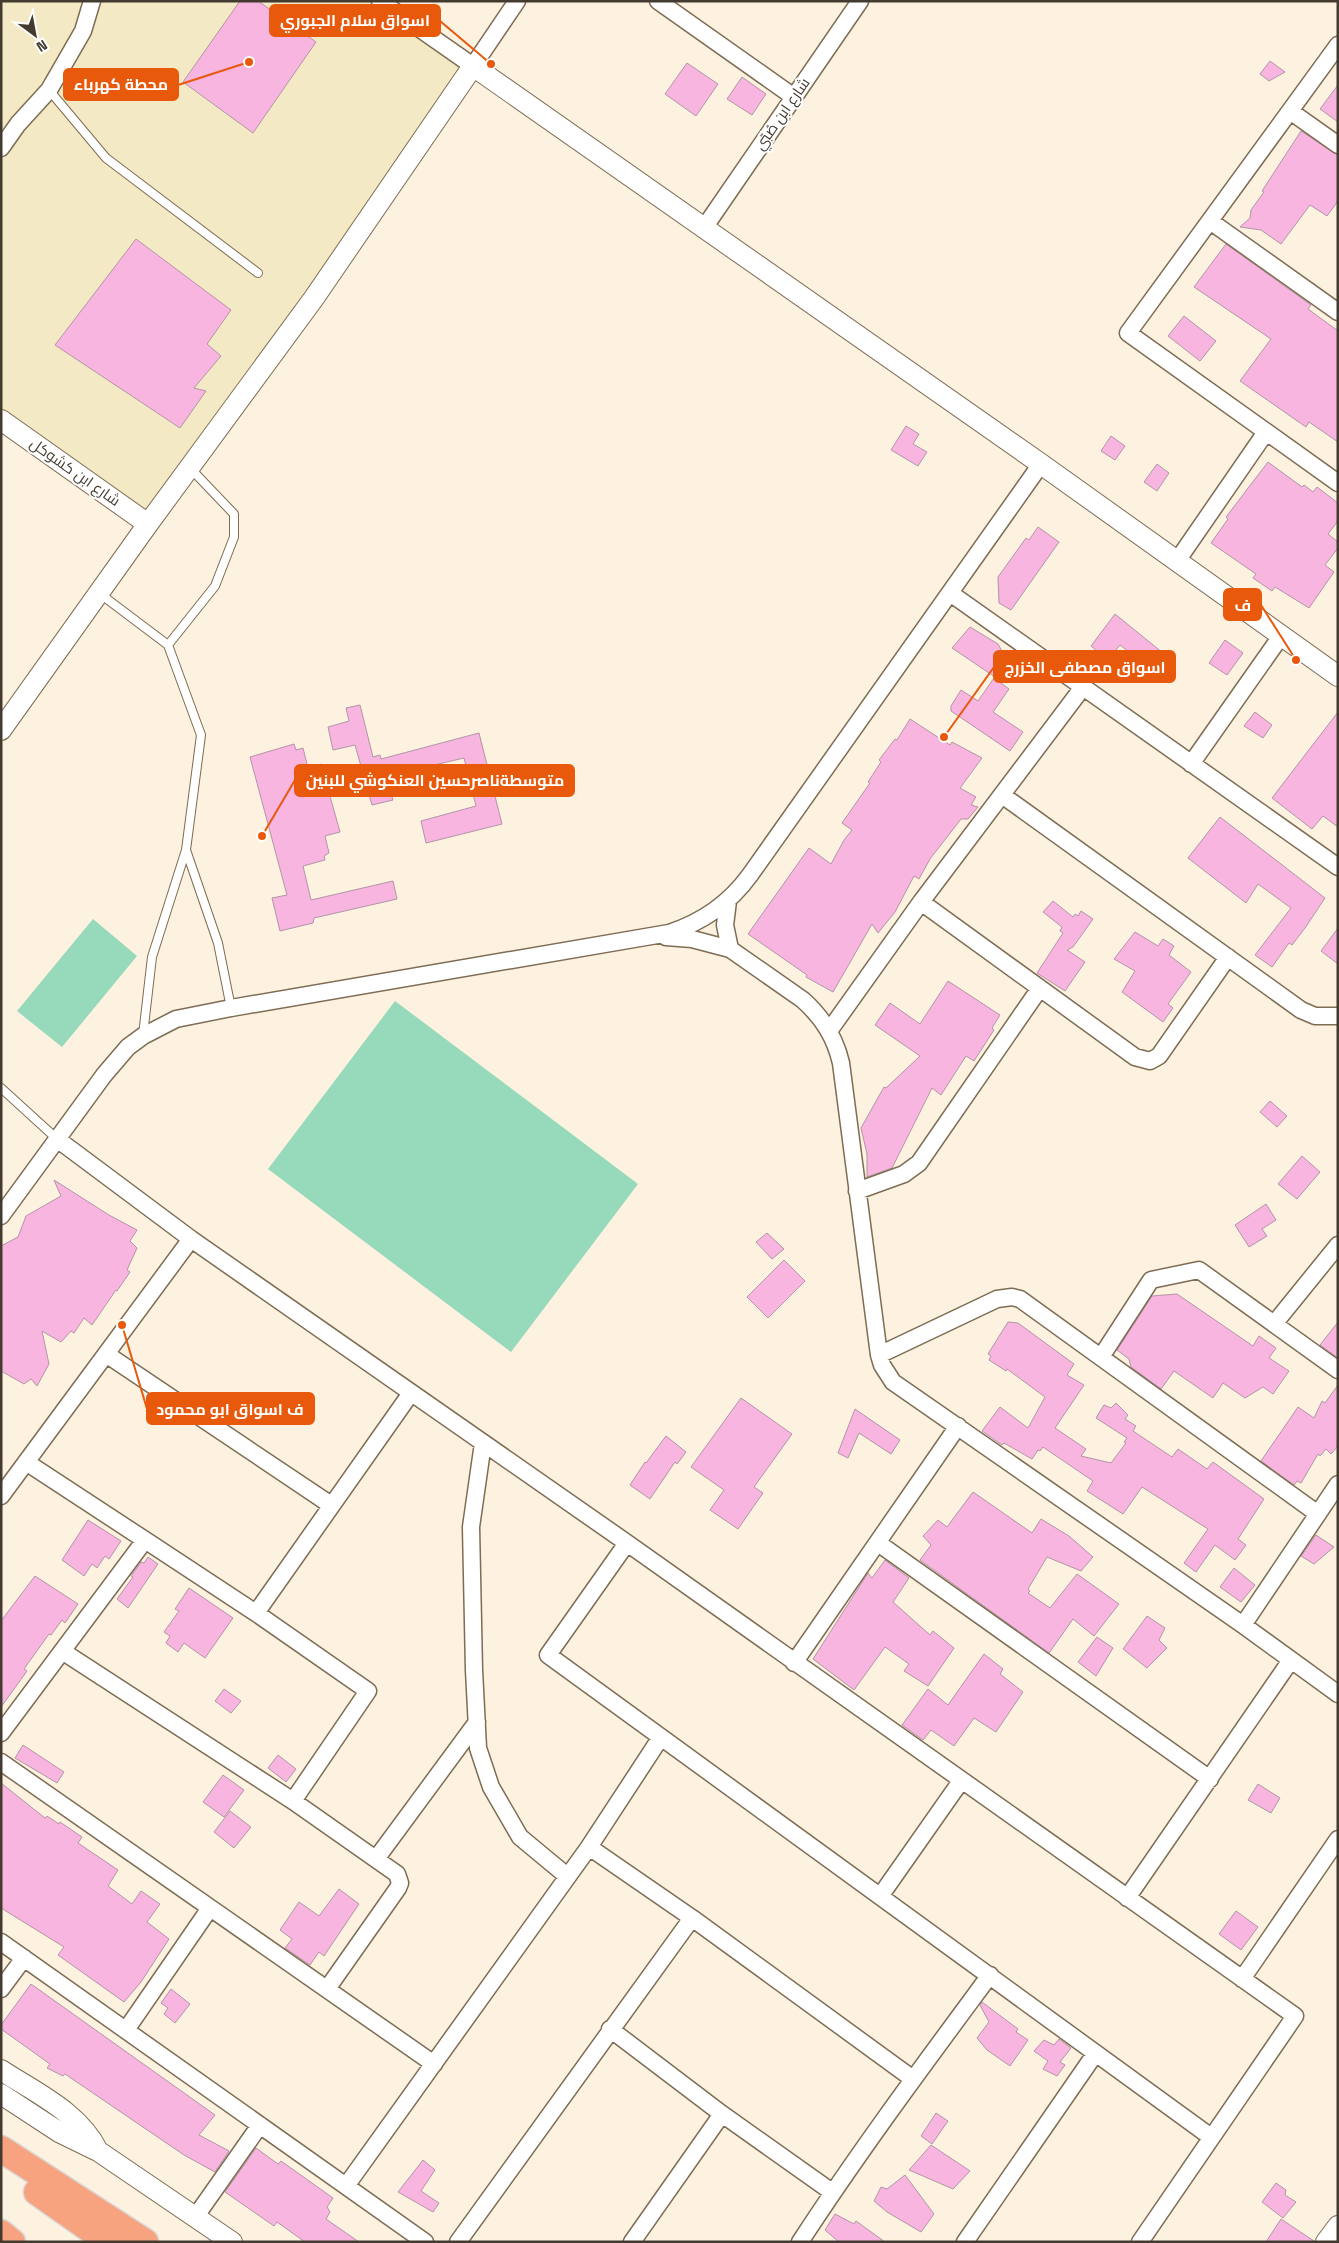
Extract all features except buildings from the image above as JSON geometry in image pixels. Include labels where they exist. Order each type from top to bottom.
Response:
[{"type":"highway","points":[[1,2149],[145,2242]]},
{"type":"highway","points":[[1,2168],[108,2242]]},
{"type":"highway","points":[[1,2233],[12,2242]]},
{"type":"street","points":[[1,148],[18,124],[48,90],[83,31],[92,1]]},
{"type":"street","points":[[380,1],[1041,464],[1338,676]]},
{"type":"street","points":[[1,730],[148,524],[314,298],[517,1]]},
{"type":"street","points":[[658,1],[794,97]]},
{"type":"street","name":"شارع ابن صُبّي","points":[[704,228],[860,1]]},
{"type":"street","points":[[1338,45],[1128,333],[1338,483]]},
{"type":"street","points":[[1290,111],[1338,145]]},
{"type":"street","points":[[1210,221],[1338,312]]},
{"type":"street","name":"شارع ابن كشوكل","points":[[1,420],[148,524]]},
{"type":"street","points":[[1177,561],[1266,432]]},
{"type":"street","points":[[1,1216],[115,1060],[143,1036],[176,1019],[668,933],[693,924],[715,912],[728,901],[750,875],[1041,464]]},
{"type":"street","points":[[950,593],[1338,867]]},
{"type":"street","points":[[1191,764],[1281,636]]},
{"type":"street","points":[[829,1031],[922,902],[1083,687]]},
{"type":"street","points":[[1002,795],[1301,1010],[1315,1016],[1338,1016]]},
{"type":"street","points":[[728,901],[726,925],[730,949]]},
{"type":"street","points":[[922,902],[1135,1057],[1150,1061],[1162,1052],[1228,957]]},
{"type":"street","points":[[652,936],[692,939],[730,949],[803,1000],[813,1009],[829,1031],[841,1063],[879,1356],[882,1365],[893,1382],[1243,1625],[1338,1694]]},
{"type":"street","points":[[857,1191],[904,1174],[919,1163],[1040,988]]},
{"type":"street","points":[[57,1139],[191,1238],[627,1543],[794,1664],[1295,2016],[1211,2137],[1146,2239]]},
{"type":"street","points":[[1,1496],[191,1238]]},
{"type":"street","points":[[1274,1324],[1338,1245]]},
{"type":"street","points":[[1101,1357],[1151,1280],[1199,1270],[1338,1370]]},
{"type":"street","points":[[879,1356],[998,1299],[1012,1297],[1026,1303],[1318,1514]]},
{"type":"street","points":[[106,1354],[331,1505]]},
{"type":"street","points":[[256,1612],[411,1393]]},
{"type":"street","points":[[794,1664],[958,1426]]},
{"type":"street","points":[[483,1444],[471,1527],[478,1748],[491,1787],[520,1837],[567,1876]]},
{"type":"street","points":[[26,1462],[256,1612],[368,1691],[293,1801]]},
{"type":"street","points":[[1243,1625],[1338,1484]]},
{"type":"street","points":[[1,1733],[145,1540]]},
{"type":"street","points":[[878,1542],[1210,1779]]},
{"type":"street","points":[[627,1543],[548,1655],[881,1895],[1095,2054],[1211,2137]]},
{"type":"street","points":[[62,1651],[293,1801],[397,1874],[400,1879],[398,1888],[327,1990]]},
{"type":"street","points":[[1127,1898],[1291,1660]]},
{"type":"street","points":[[376,1859],[477,1722]]},
{"type":"street","points":[[346,2186],[589,1847],[661,1737]]},
{"type":"street","points":[[1,1762],[434,2064]]},
{"type":"street","points":[[881,1895],[961,1781]]},
{"type":"street","points":[[1242,1979],[1338,1839]]},
{"type":"street","points":[[589,1847],[692,1918],[913,2079]]},
{"type":"street","points":[[126,2030],[210,1908]]},
{"type":"street","points":[[458,2242],[692,1918]]},
{"type":"street","points":[[1,1942],[425,2242]]},
{"type":"street","points":[[1,1989],[24,1958]]},
{"type":"street","points":[[800,2242],[832,2192],[990,1975]]},
{"type":"street","points":[[610,2029],[722,2114],[832,2192]]},
{"type":"street","points":[[965,2242],[1095,2054]]},
{"type":"street","points":[[1,2070],[73,2117],[92,2138],[98,2151]]},
{"type":"street","points":[[1,2094],[59,2132],[98,2151],[232,2242]]},
{"type":"street","points":[[632,2242],[722,2114]]},
{"type":"street","points":[[196,2216],[260,2124]]},
{"type":"street","points":[[1326,2242],[1338,2226]]},
{"type":"lane","points":[[48,90],[106,158],[258,272]]},
{"type":"lane","points":[[168,645],[215,586],[234,537],[234,514],[189,468]]},
{"type":"lane","points":[[99,593],[168,645],[201,735],[186,850],[152,957],[143,1036]]},
{"type":"lane","points":[[186,850],[218,943],[231,1008]]},
{"type":"lane","points":[[1,1088],[57,1139]]},
{"type":"green space","points":[[93,919],[137,956],[62,1047],[17,1011]]},
{"type":"green space","points":[[395,1001],[638,1184],[511,1352],[268,1169]]},
{"type":"sand","points":[[1,1],[379,1],[473,66],[148,524],[1,420]]},
{"type":"place","name":"محطة كهرباء","points":[[249,62]]},
{"type":"place","name":"اسواق سلام الجبوري","points":[[491,64]]},
{"type":"place","name":"ف","points":[[1296,660]]},
{"type":"place","name":"اسواق مصطفى الخزرج","points":[[944,737]]},
{"type":"place","name":"متوسطةناصرحسين العنكوشي للبنين","points":[[262,836]]},
{"type":"place","name":"ف اسواق ابو محمود","points":[[122,1325]]}]
